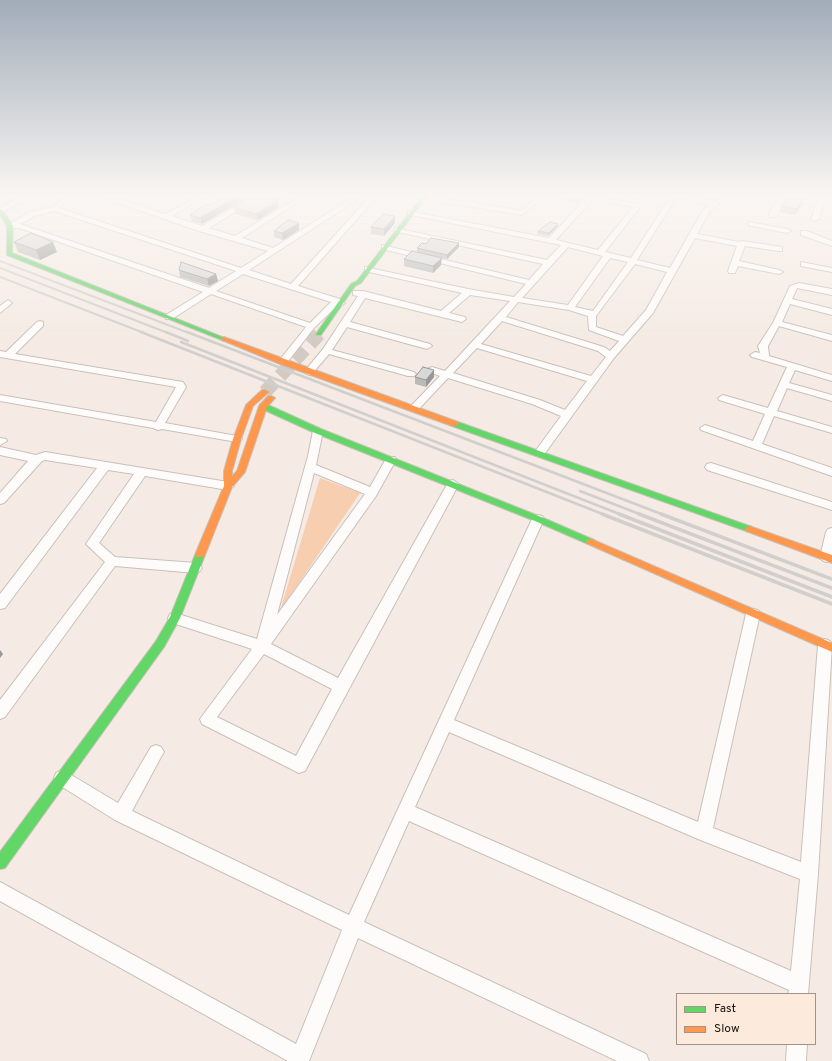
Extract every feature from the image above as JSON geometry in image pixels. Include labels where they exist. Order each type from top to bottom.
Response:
[{"type":"street","points":[[9,244],[9,254]]},
{"type":"street","points":[[71,244],[311,326]]},
{"type":"street","points":[[160,244],[294,286],[349,298],[444,313],[462,319]]},
{"type":"street","points":[[250,244],[275,251]]},
{"type":"street","points":[[169,317],[245,271],[287,244]]},
{"type":"street","points":[[294,286],[332,244]]},
{"type":"street","points":[[322,335],[388,244]]},
{"type":"street","points":[[459,244],[548,263]]},
{"type":"street","points":[[413,409],[475,345],[566,244],[672,271]]},
{"type":"street","points":[[570,308],[611,244]]},
{"type":"street","points":[[592,315],[596,312],[644,244]]},
{"type":"street","points":[[539,453],[611,356],[650,311],[687,244]]},
{"type":"street","points":[[743,244],[734,267],[780,272]]},
{"type":"street","points":[[766,244],[779,249]]},
{"type":"street","points":[[385,247],[531,283]]},
{"type":"street","points":[[0,251],[309,372],[829,558],[832,532]]},
{"type":"street","points":[[804,264],[832,270]]},
{"type":"street","points":[[368,269],[468,292],[570,308],[592,315]]},
{"type":"street","points":[[309,372],[327,351],[344,323],[353,285],[359,282]]},
{"type":"street","points":[[832,292],[799,285],[794,286],[777,323],[763,346],[760,357],[832,378]]},
{"type":"street","points":[[444,313],[468,292]]},
{"type":"street","points":[[283,362],[311,326],[349,298]]},
{"type":"street","points":[[788,301],[832,312]]},
{"type":"street","points":[[0,310],[8,303]]},
{"type":"street","points":[[592,315],[592,328],[625,340]]},
{"type":"street","points":[[500,318],[601,349],[611,356]]},
{"type":"street","points":[[344,323],[427,346]]},
{"type":"street","points":[[777,323],[832,338]]},
{"type":"street","points":[[4,354],[40,324]]},
{"type":"street","points":[[475,345],[593,380]]},
{"type":"street","points":[[327,351],[410,374]]},
{"type":"street","points":[[4,354],[180,384],[181,387],[158,427]]},
{"type":"street","points":[[756,446],[792,366]]},
{"type":"street","points":[[432,370],[536,402],[567,415]]},
{"type":"street","points":[[783,384],[832,398]]},
{"type":"street","points":[[0,863],[160,644],[176,618],[228,486],[228,471],[237,439],[250,405],[270,393],[263,406],[241,472],[228,486]]},
{"type":"street","points":[[0,398],[158,427],[237,439]]},
{"type":"street","points":[[723,398],[832,430]]},
{"type":"street","points":[[263,406],[318,431],[538,519],[829,646],[798,989],[406,811]]},
{"type":"street","points":[[705,428],[832,472]]},
{"type":"street","points":[[262,646],[310,467],[318,431]]},
{"type":"street","points":[[0,445],[38,459]]},
{"type":"street","points":[[0,500],[38,459],[45,456],[141,473],[228,486]]},
{"type":"street","points":[[391,460],[372,492],[207,720],[299,766],[453,484]]},
{"type":"street","points":[[0,604],[105,466]]},
{"type":"street","points":[[310,467],[372,492]]},
{"type":"street","points":[[711,467],[832,506]]},
{"type":"street","points":[[141,473],[92,544],[112,561],[196,568]]},
{"type":"street","points":[[0,891],[305,1059],[353,926],[406,811],[444,722],[538,519]]},
{"type":"street","points":[[0,712],[112,561]]},
{"type":"street","points":[[704,833],[753,614]]},
{"type":"street","points":[[176,618],[262,646],[341,687]]},
{"type":"street","points":[[444,722],[704,833],[809,874]]},
{"type":"street","points":[[121,814],[156,752]]},
{"type":"street","points":[[62,778],[121,814],[353,926],[639,1061]]},
{"type":"street","points":[[796,1045],[796,1061]]},
{"type":"shaded area","points":[[320,478],[360,493],[280,611]]},
{"type":"building","points":[[18,244],[50,244],[36,250]]},
{"type":"building","points":[[421,244],[458,244],[447,255],[417,248]]},
{"type":"building","points":[[412,251],[442,258],[433,266],[404,259]]},
{"type":"building","points":[[181,262],[216,274],[207,279],[179,270]]},
{"type":"building","points":[[423,367],[434,370],[426,380],[415,377]]},
{"type":"tunnel","points":[[265,392],[319,334]]},
{"type":"railway","points":[[0,261],[189,333]]},
{"type":"railway","points":[[0,268],[168,333]]},
{"type":"railway","points":[[0,277],[144,333]]},
{"type":"railway","points":[[141,332],[605,515]]},
{"type":"railway","points":[[166,332],[188,341]]},
{"type":"railway","points":[[187,332],[664,515]]},
{"type":"railway","points":[[181,342],[622,515]]},
{"type":"railway","points":[[580,491],[642,515]]},
{"type":"railway","points":[[602,514],[832,604]]},
{"type":"railway","points":[[619,514],[832,597]]},
{"type":"railway","points":[[639,514],[832,588]]},
{"type":"railway","points":[[661,514],[832,579]]},
{"type":"traffic: fast","points":[[9,244],[9,254],[224,339]]},
{"type":"traffic: fast","points":[[319,334],[353,285],[359,282],[389,244]]},
{"type":"traffic: fast","points":[[263,406],[318,431],[538,519],[591,542]]},
{"type":"traffic: fast","points":[[455,424],[749,529]]},
{"type":"traffic: fast","points":[[0,863],[160,644],[175,618],[200,555]]},
{"type":"traffic: slow","points":[[224,339],[283,362],[455,424]]},
{"type":"traffic: slow","points":[[200,555],[228,486],[228,471],[237,439],[250,405],[265,392]]},
{"type":"traffic: slow","points":[[228,486],[241,472],[263,406],[271,398]]},
{"type":"traffic: slow","points":[[749,529],[832,559]]},
{"type":"traffic: slow","points":[[591,542],[832,648]]}]
